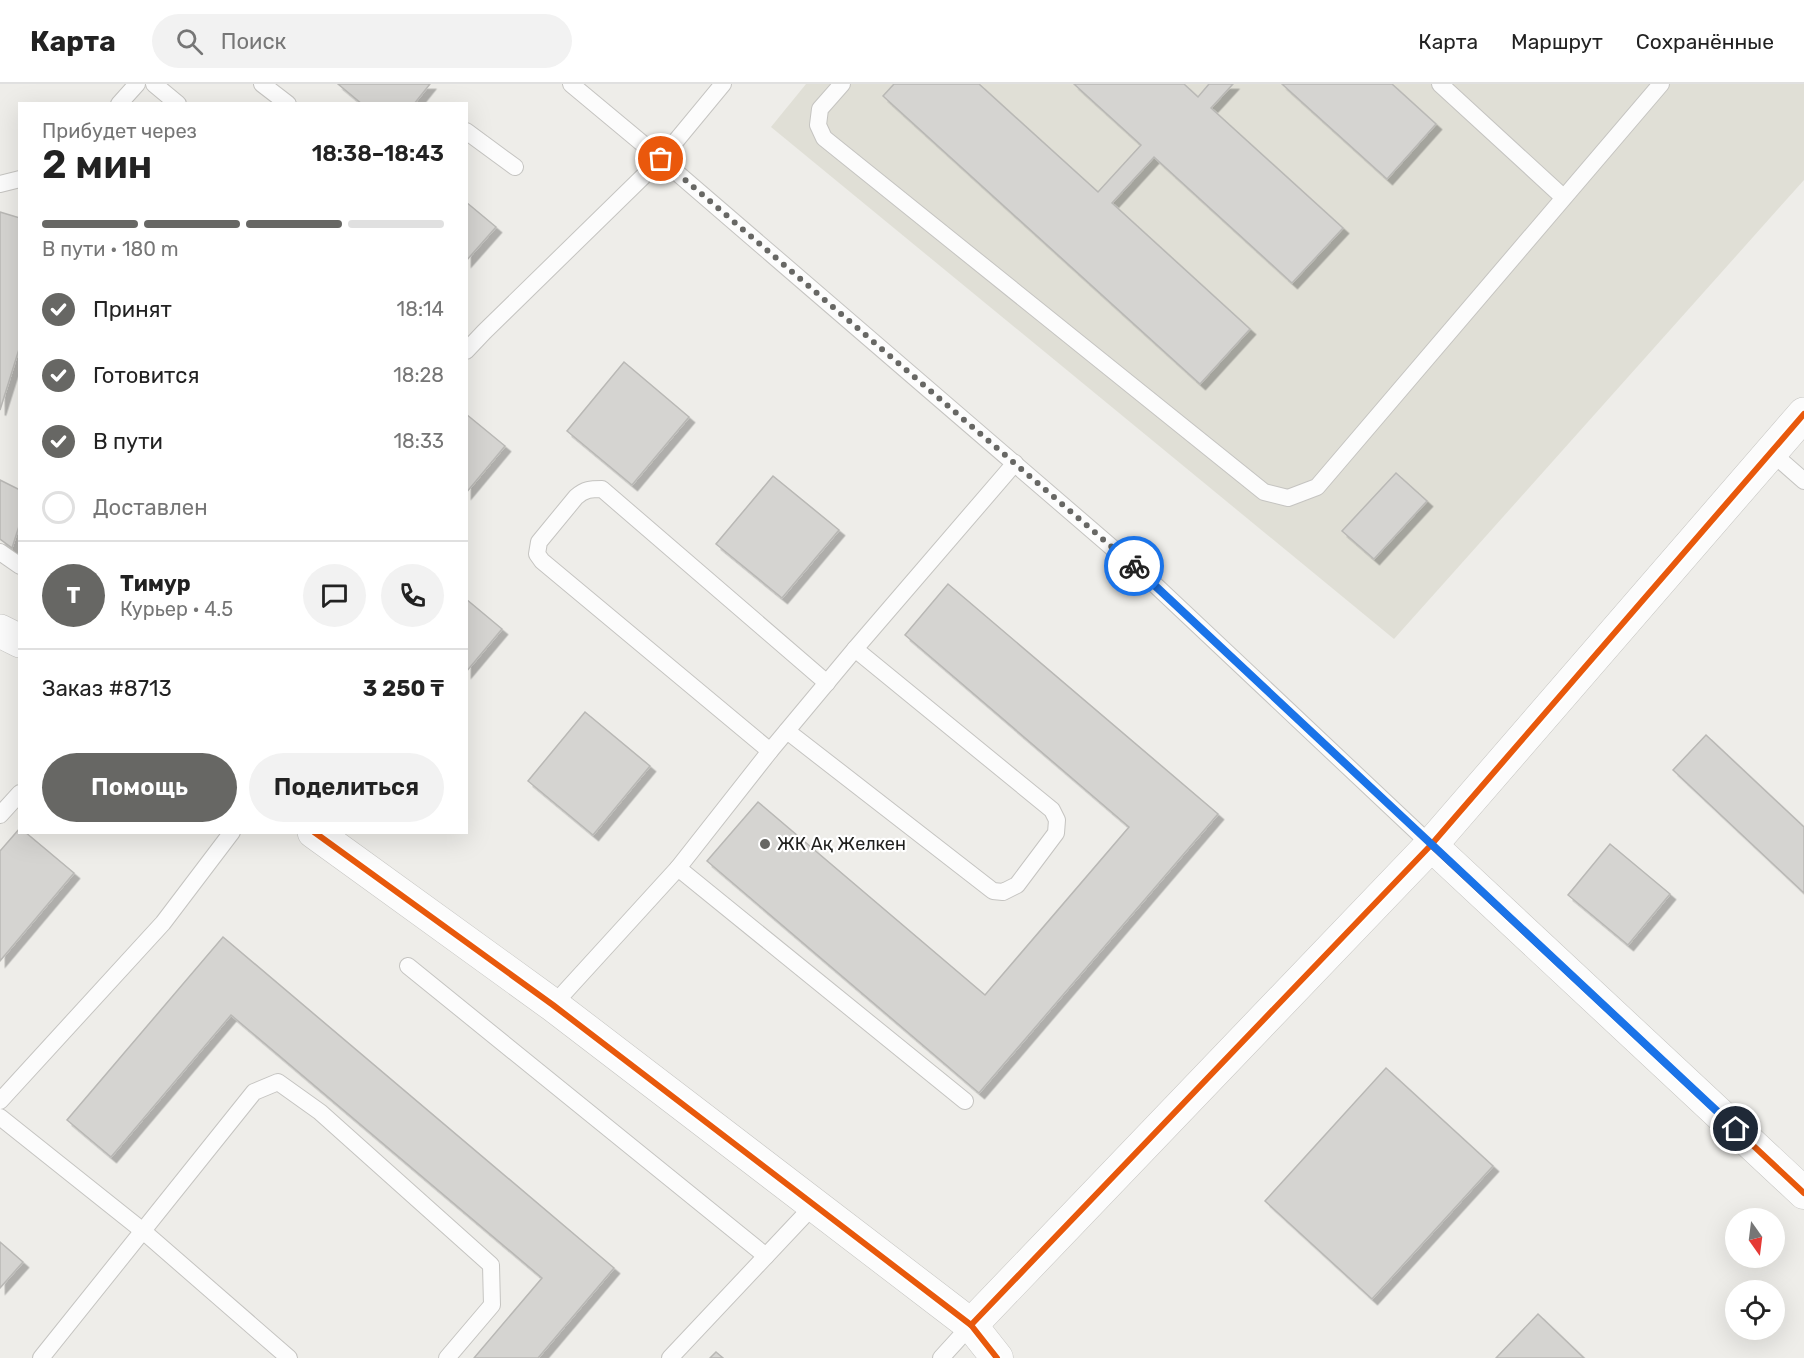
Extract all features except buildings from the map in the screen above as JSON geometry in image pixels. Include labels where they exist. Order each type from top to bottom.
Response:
[{"type":"street","points":[[971,1325],[1431,845],[1804,414]]},
{"type":"street","points":[[0,631],[18,640]]},
{"type":"street","points":[[317,834],[554,1005],[971,1325],[997,1358]]},
{"type":"street","points":[[1431,845],[1804,1193]]},
{"type":"lane","points":[[121,102],[137,84]]},
{"type":"lane","points":[[154,84],[176,102]]},
{"type":"lane","points":[[262,84],[285,102]]},
{"type":"lane","points":[[571,84],[1152,582],[1431,845]]},
{"type":"lane","points":[[468,349],[661,159],[723,84]]},
{"type":"lane","points":[[842,84],[820,109],[818,125],[824,138],[1264,492],[1288,498],[1317,487],[1661,84]]},
{"type":"lane","points":[[1440,84],[1563,197]]},
{"type":"lane","points":[[468,132],[515,167]]},
{"type":"lane","points":[[0,184],[18,180]]},
{"type":"lane","points":[[1771,452],[1804,481]]},
{"type":"lane","points":[[554,1005],[678,868],[770,751],[1015,463]]},
{"type":"lane","points":[[770,751],[542,561],[537,554],[539,542],[576,497],[582,491],[602,489],[827,683]]},
{"type":"lane","points":[[0,552],[18,565]]},
{"type":"lane","points":[[787,731],[993,891],[1003,892],[1017,885],[1056,833],[1057,820],[1052,810],[855,649]]},
{"type":"lane","points":[[0,815],[18,794]]},
{"type":"lane","points":[[0,1101],[163,924],[230,834]]},
{"type":"lane","points":[[678,868],[965,1101]]},
{"type":"lane","points":[[408,966],[766,1256]]},
{"type":"lane","points":[[41,1358],[254,1092],[278,1082],[320,1112],[491,1264],[492,1305],[447,1358]]},
{"type":"lane","points":[[0,1116],[142,1231],[289,1358]]},
{"type":"lane","points":[[670,1358],[814,1205]]},
{"type":"lane","points":[[941,1358],[971,1325]]},
{"type":"shaded area","points":[[806,84],[1804,84],[1804,180],[1394,639],[771,127]]},
{"type":"cycle path","points":[[971,1325],[1431,845],[1804,414]]},
{"type":"cycle path","points":[[317,834],[553,1005],[971,1325],[997,1358]]},
{"type":"cycle path","points":[[1431,845],[1804,1193]]},
{"type":"way so far","points":[[661,159],[1134,566]]},
{"type":"place","name":"ЖК Ақ Желкен","points":[[765,844]]},
{"type":"route","points":[[1134,566],[1736,1129]]}]
